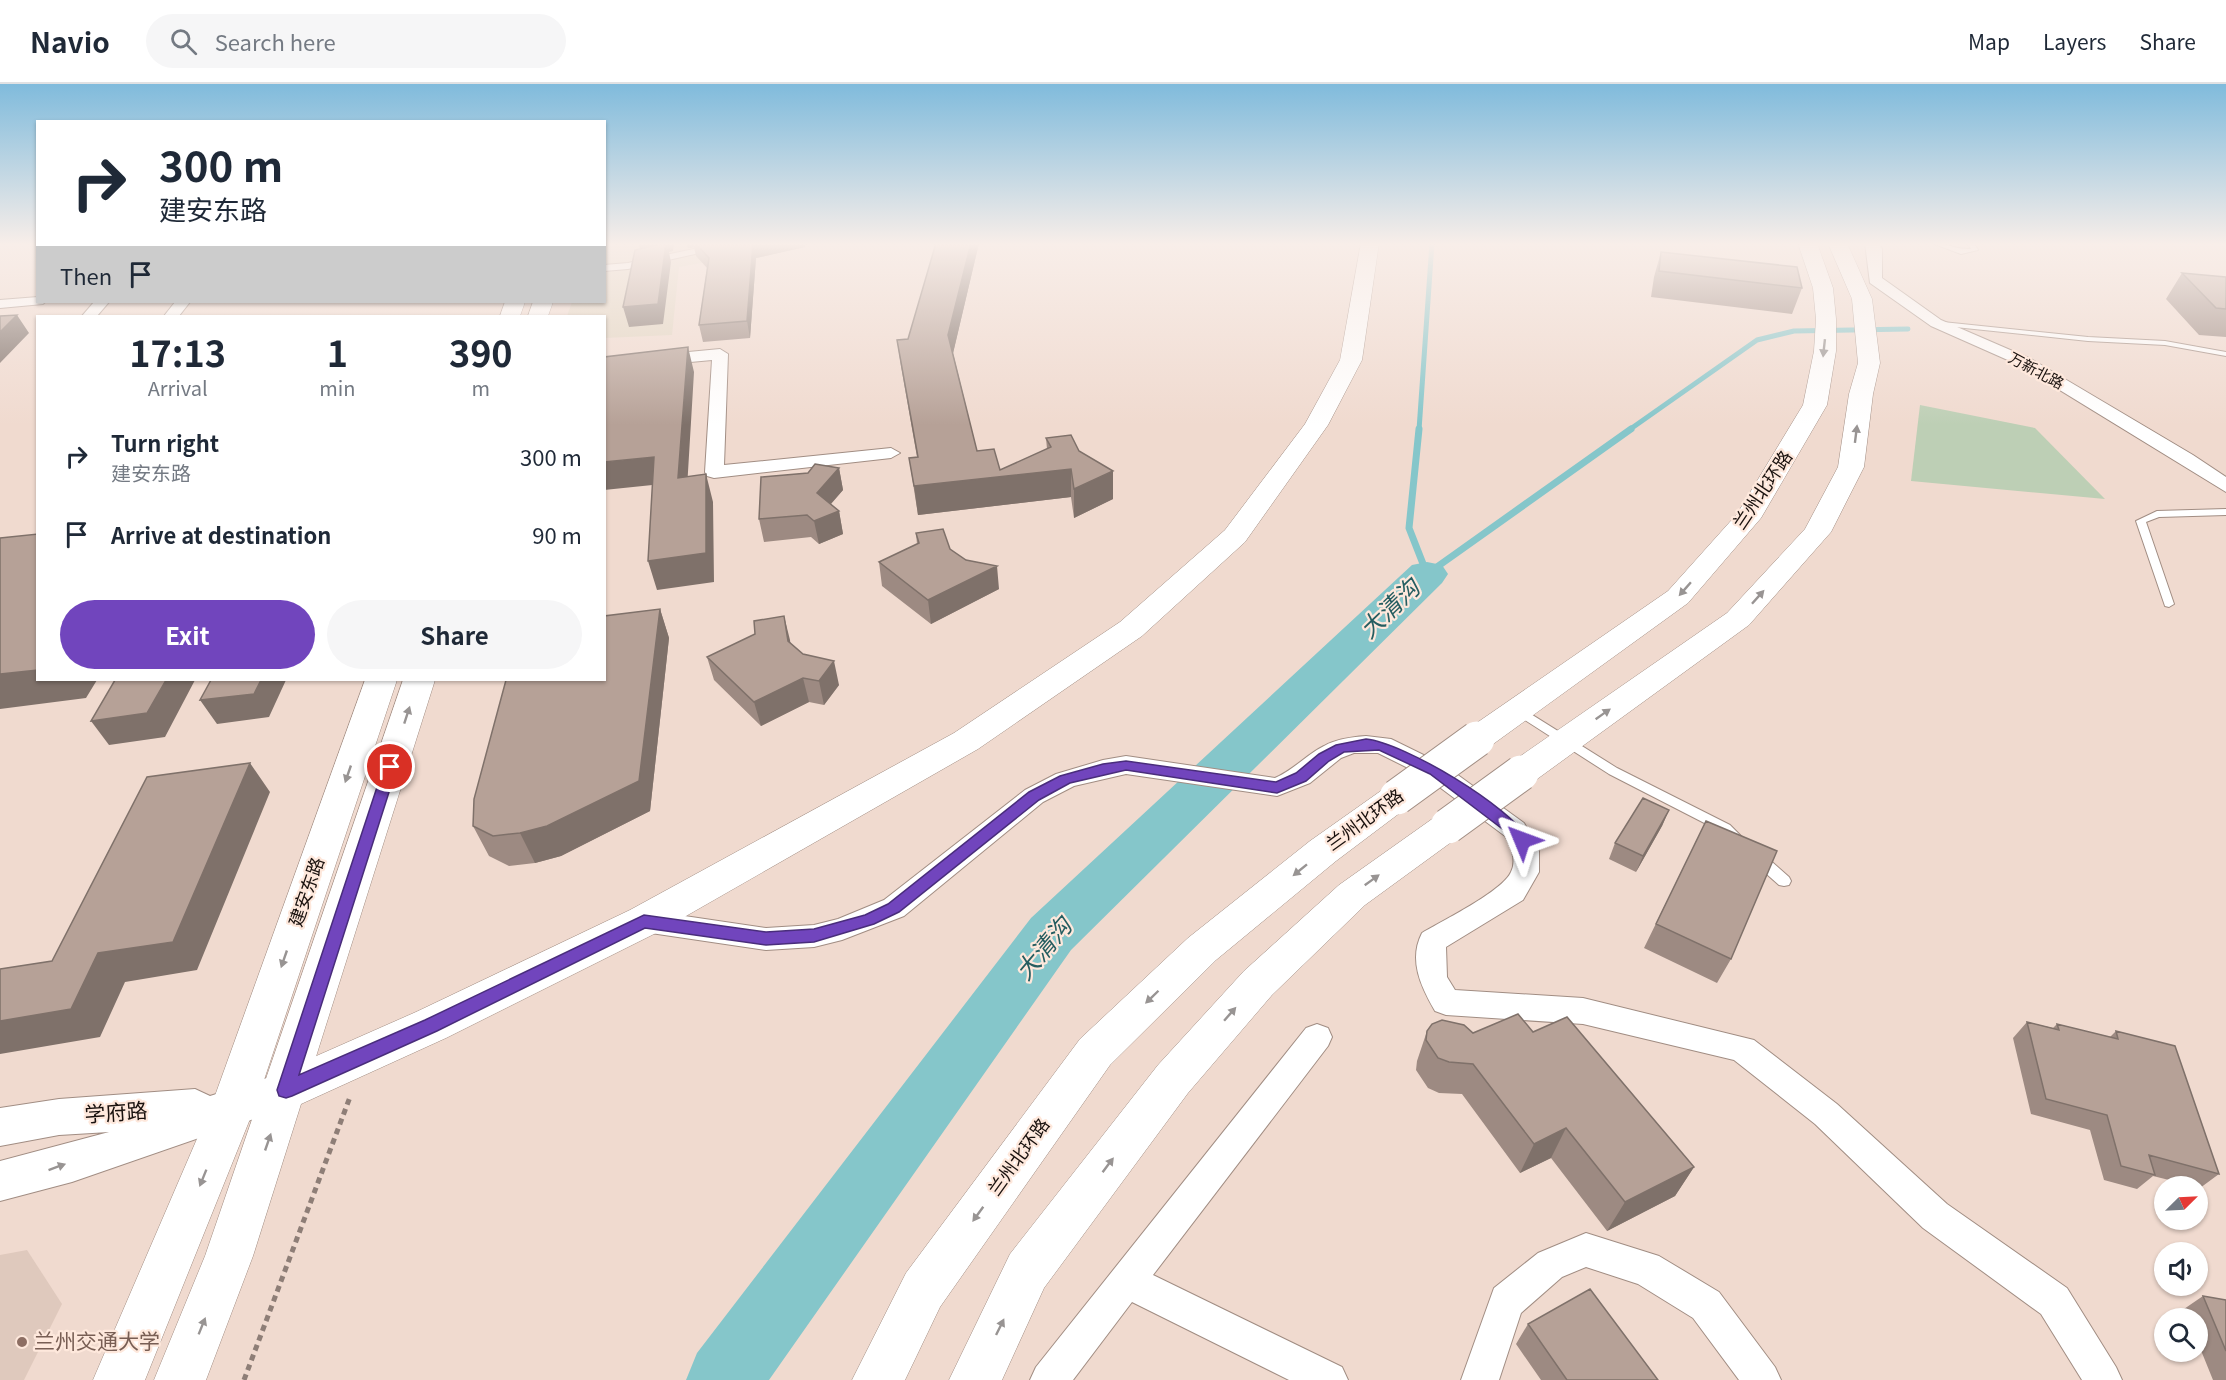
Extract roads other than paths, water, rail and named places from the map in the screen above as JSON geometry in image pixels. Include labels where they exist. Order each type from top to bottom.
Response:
[{"type":"main road","points":[[286,1090],[366,1055],[644,921],[966,741],[1131,629],[1235,536],[1316,425],[1351,360],[1360,303]]},
{"type":"main road","name":"兰州北环路","points":[[878,1380],[924,1290],[1095,1052],[1202,948],[1323,851],[1678,597],[1748,518],[1815,405],[1825,351],[1826,319],[1824,303]]},
{"type":"main road","points":[[975,1380],[1027,1271],[1173,1079],[1258,983],[1352,895],[1738,619],[1817,532],[1851,467],[1861,393],[1869,363],[1862,303]]},
{"type":"main road","name":"建安东路","points":[[119,1380],[234,1104],[381,681]]},
{"type":"main road","points":[[180,1380],[230,1256],[419,681]]},
{"type":"street","points":[[90,315],[101,303]]},
{"type":"street","points":[[171,315],[182,303]]},
{"type":"street","name":"万新北路","points":[[1908,303],[1936,323],[2025,362],[2187,459],[2226,486]]},
{"type":"street","points":[[606,364],[720,354],[714,472],[891,453]]},
{"type":"street","points":[[644,921],[766,939],[814,936],[842,929],[894,908],[1034,796],[1082,774],[1126,765],[1277,788],[1301,777],[1332,752],[1352,745],[1382,745],[1435,771],[1515,830],[1522,840],[1528,861],[1522,883],[1513,892],[1432,941],[1432,979],[1446,1002],[1583,1011],[1743,1049],[1826,1114],[1935,1216],[2054,1301],[2103,1380]]},
{"type":"street","points":[[1049,1380],[1317,1037]]},
{"type":"street","points":[[0,1181],[39,1174],[234,1104],[286,1090]]},
{"type":"street","name":"学府路","points":[[0,1127],[59,1117],[234,1104]]},
{"type":"street","points":[[1480,1380],[1507,1301],[1550,1265],[1586,1250],[1646,1269],[1706,1305],[1762,1380]]},
{"type":"street","points":[[1127,1281],[1329,1380]]},
{"type":"lane","points":[[1936,323],[2088,339],[2165,343],[2226,354]]},
{"type":"lane","points":[[2169,604],[2141,521],[2157,513],[2226,512]]},
{"type":"lane","points":[[1518,710],[1613,771],[1725,828],[1784,881]]},
{"type":"waterway","points":[[1419,430],[1428,303]]},
{"type":"waterway","points":[[1629,430],[1757,340],[1794,331],[1908,329]]},
{"type":"waterway","points":[[1419,429],[1409,528],[1427,574],[1631,429]]},
{"type":"waterway","name":"大清沟","points":[[724,1380],[1051,934],[1427,574]]},
{"type":"place","name":"兰州交通大学","points":[[22,1342]]}]
